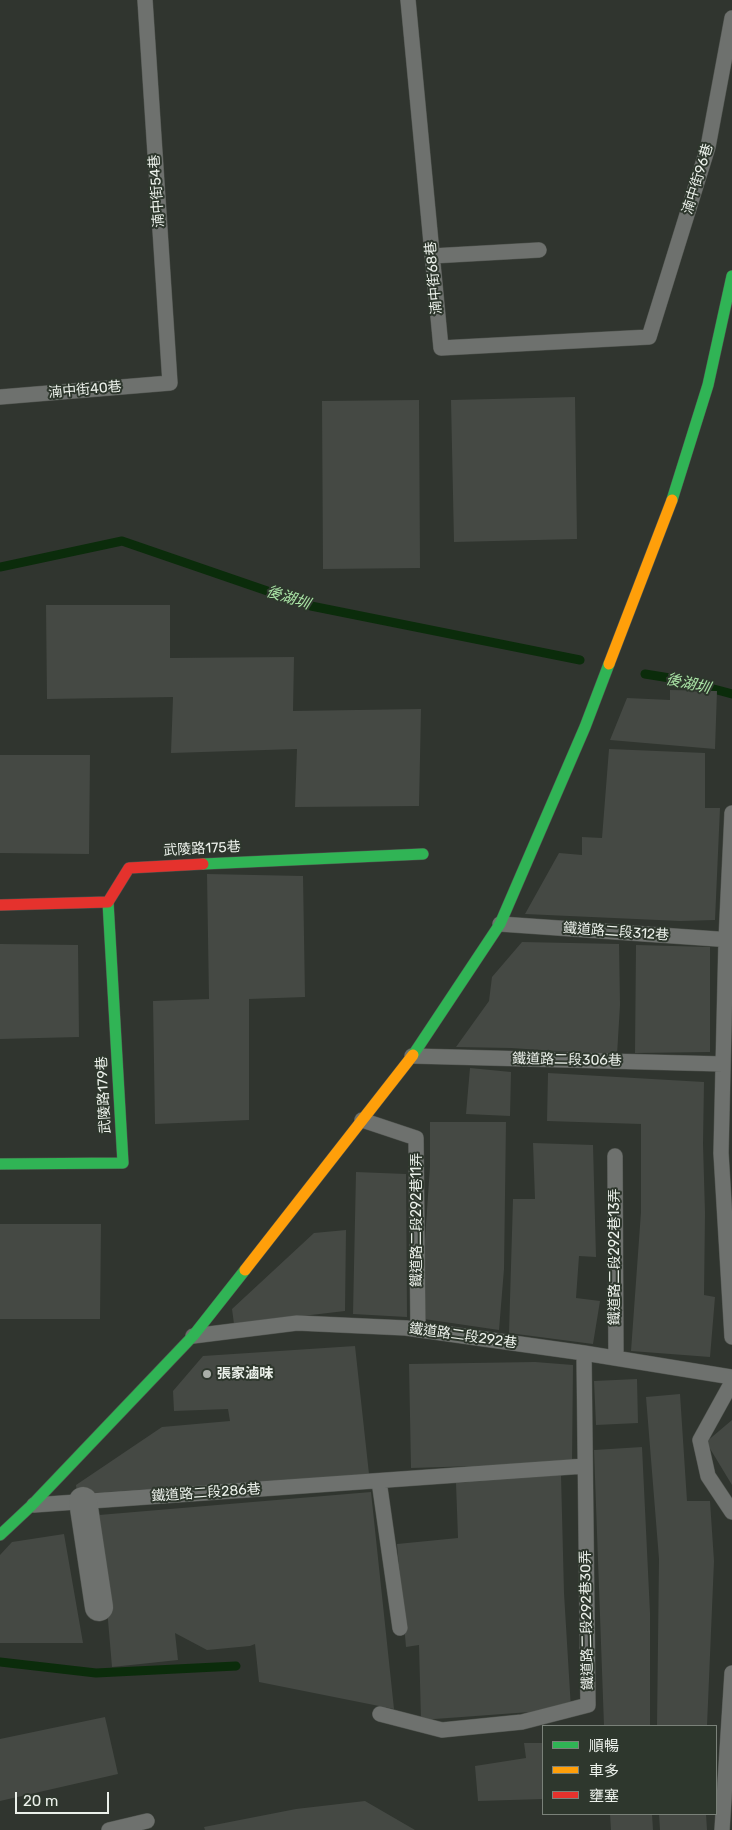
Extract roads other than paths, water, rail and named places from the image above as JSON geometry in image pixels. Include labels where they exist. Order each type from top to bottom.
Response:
[{"type":"street","points":[[0,1535],[32,1506],[193,1336],[412,1056],[500,924],[585,728],[669,508],[708,385],[732,276]]},
{"type":"street","name":"武陵路175巷","points":[[108,902],[129,868],[423,854]]},
{"type":"street","points":[[0,905],[108,902]]},
{"type":"street","name":"武陵路179巷","points":[[0,1164],[123,1163],[108,902]]},
{"type":"street","points":[[83,1502],[99,1607]]},
{"type":"lane","name":"湳中街54巷","points":[[145,0],[170,383]]},
{"type":"lane","name":"湳中街68巷","points":[[408,0],[441,348],[649,337]]},
{"type":"lane","name":"湳中街96巷","points":[[649,337],[708,147],[732,18]]},
{"type":"lane","points":[[432,256],[539,250]]},
{"type":"lane","name":"湳中街40巷","points":[[0,397],[170,383]]},
{"type":"lane","points":[[732,813],[721,1153],[732,1336]]},
{"type":"lane","name":"鐵道路二段312巷","points":[[500,924],[729,940]]},
{"type":"lane","name":"鐵道路二段306巷","points":[[412,1056],[723,1064]]},
{"type":"lane","name":"鐵道路二段292巷11弄","points":[[362,1120],[416,1138],[418,1329]]},
{"type":"lane","name":"鐵道路二段292巷13弄","points":[[615,1156],[616,1358]]},
{"type":"lane","name":"鐵道路二段292巷","points":[[193,1336],[297,1323],[418,1329],[732,1377]]},
{"type":"lane","name":"鐵道路二段292巷30弄","points":[[380,1714],[442,1730],[522,1722],[588,1705],[584,1353]]},
{"type":"lane","points":[[732,1382],[700,1440],[708,1476],[732,1512]]},
{"type":"lane","name":"鐵道路二段286巷","points":[[32,1506],[585,1466]]},
{"type":"lane","points":[[379,1481],[400,1628]]},
{"type":"lane","points":[[722,1830],[732,1673]]},
{"type":"lane","points":[[109,1830],[148,1821]]},
{"type":"waterway","name":"後湖圳","points":[[0,567],[122,541],[311,606],[580,660]]},
{"type":"waterway","name":"後湖圳","points":[[645,674],[676,679],[732,694]]},
{"type":"waterway","points":[[0,1662],[96,1673],[236,1666]]},
{"type":"place","name":"張家滷味","points":[[207,1374]]}]
